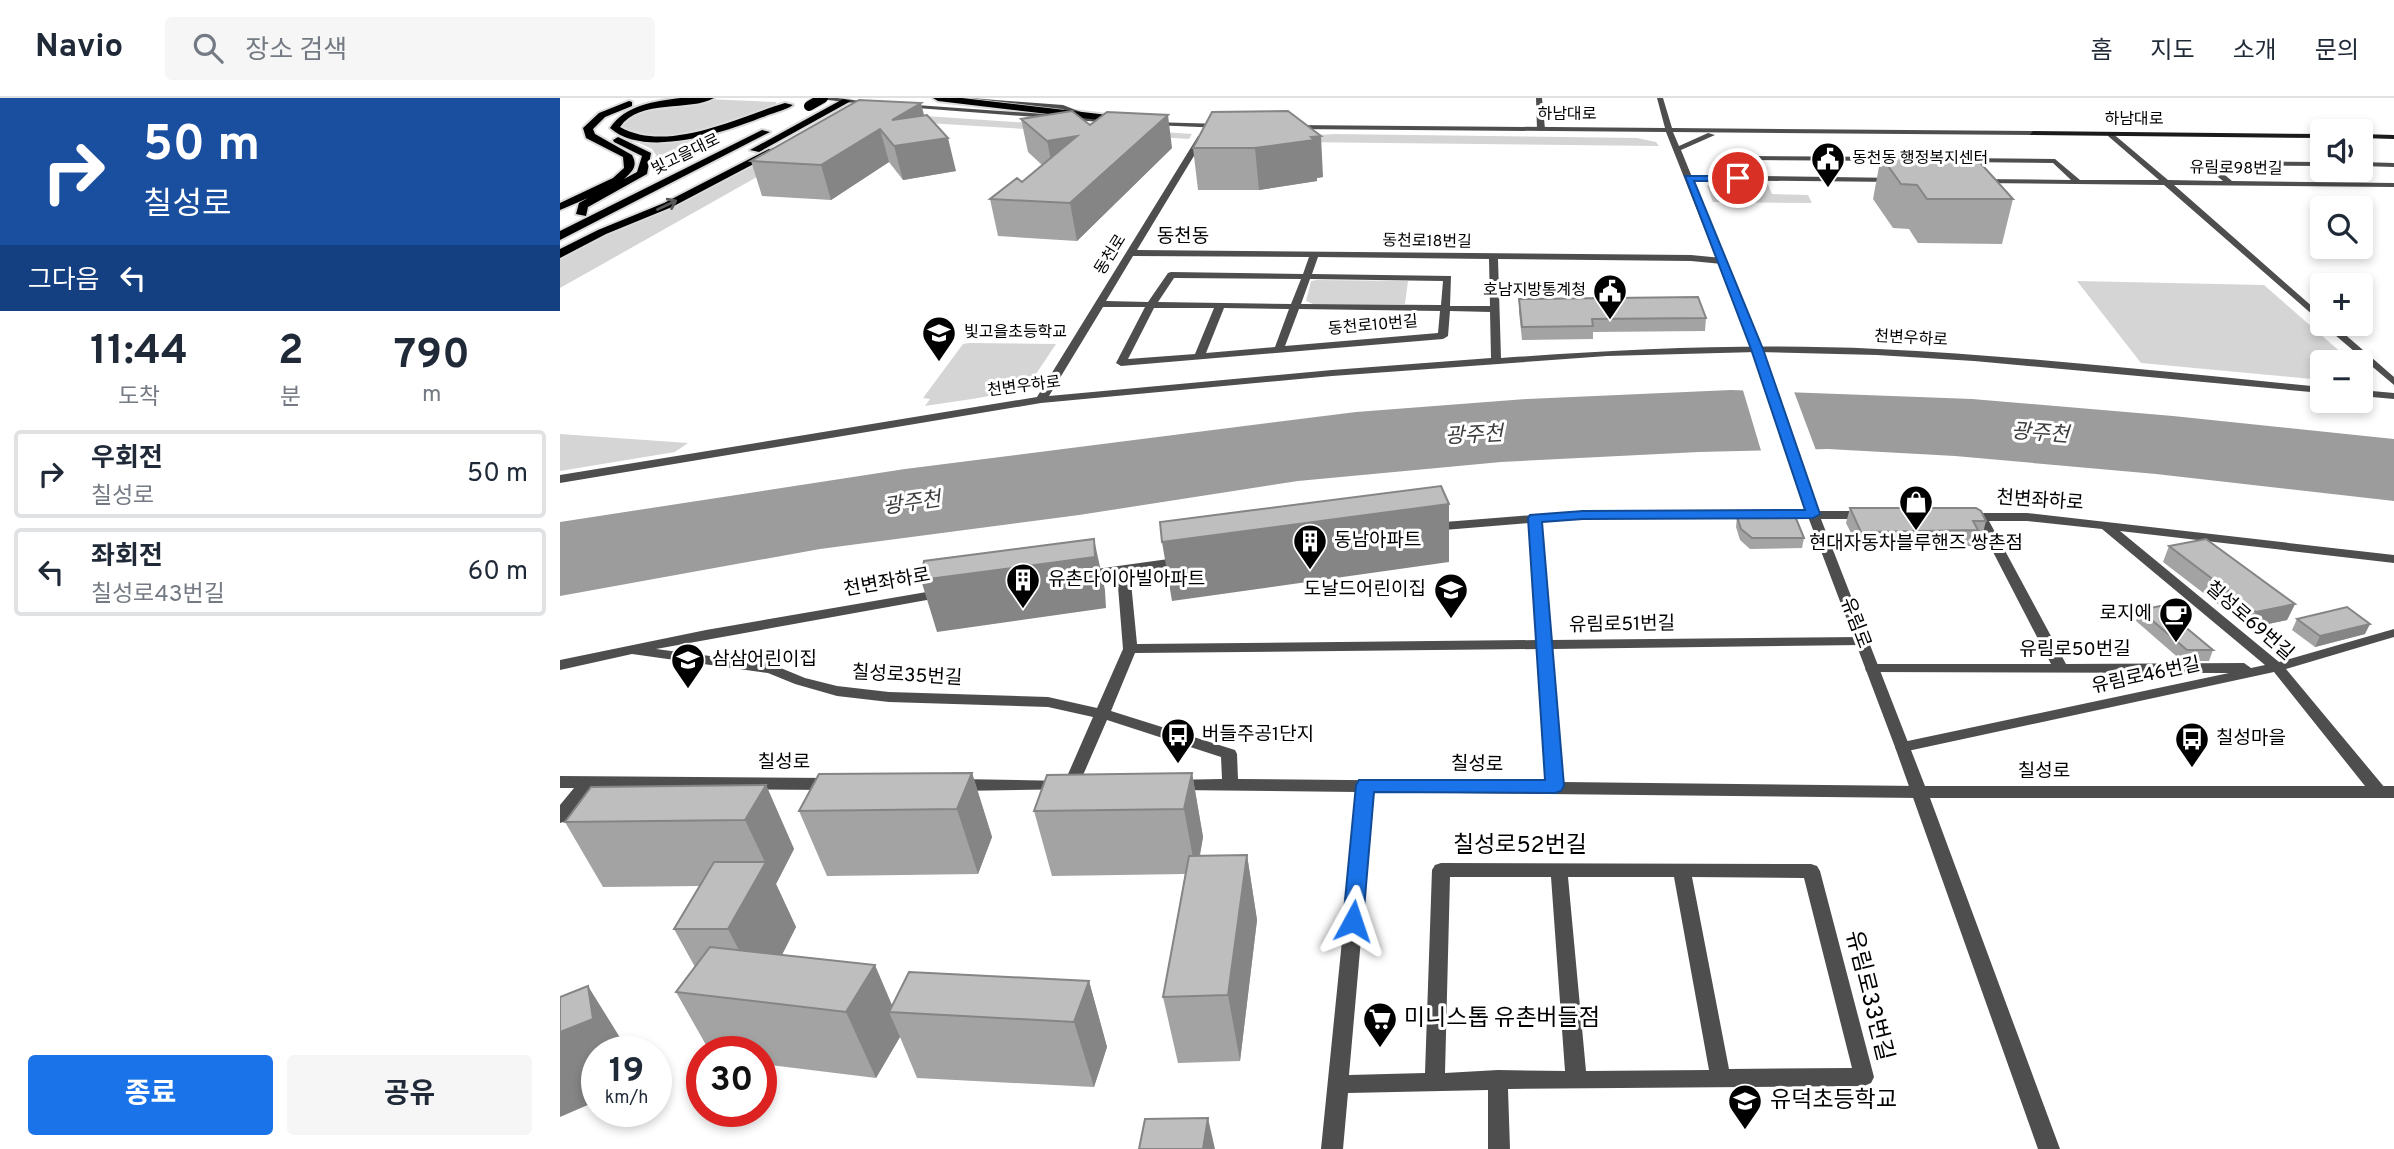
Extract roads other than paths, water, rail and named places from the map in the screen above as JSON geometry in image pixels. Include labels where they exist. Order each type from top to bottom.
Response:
[{"type":"highway","points":[[560,207],[617,180],[629,169],[630,161],[626,155],[590,136],[588,128],[602,115],[643,98]]},
{"type":"highway","points":[[582,214],[583,205],[642,174],[648,155],[604,133],[604,129],[611,118],[655,98]]},
{"type":"highway","points":[[664,98],[621,119],[615,128],[633,136],[677,136],[722,129],[788,104]]},
{"type":"highway","points":[[635,111],[675,101],[709,98]]},
{"type":"highway","name":"빛고을대로","points":[[560,225],[724,142],[788,104],[823,98]]},
{"type":"highway","points":[[938,98],[1140,122]]},
{"type":"highway","points":[[560,237],[648,202],[849,99]]},
{"type":"highway","name":"빛고을대로","points":[[560,237],[743,145],[807,101]]},
{"type":"highway","points":[[804,124],[841,113],[887,108],[920,110]]},
{"type":"highway","points":[[560,254],[602,232],[668,205],[847,116],[887,108]]},
{"type":"main road","name":"하남대로","points":[[2033,134],[2310,136]]},
{"type":"main road","points":[[2373,136],[2394,137]]},
{"type":"street","points":[[903,98],[982,111]]},
{"type":"street","points":[[972,98],[1063,107],[1083,114]]},
{"type":"street","points":[[1539,98],[1541,129]]},
{"type":"street","name":"유림로","points":[[1660,98],[1669,130],[1759,354],[1812,509],[1903,747],[2049,1149]]},
{"type":"street","points":[[807,101],[849,99],[887,108],[1236,126]]},
{"type":"street","points":[[920,110],[982,111]]},
{"type":"street","points":[[1608,130],[1649,123],[1664,111],[1677,120],[1732,131]]},
{"type":"street","name":"동천로","points":[[1041,400],[1208,126]]},
{"type":"street","name":"하남대로","points":[[1286,127],[2033,134]]},
{"type":"street","points":[[1608,130],[1660,141],[1677,149],[1697,139],[1732,131]]},
{"type":"street","points":[[2111,134],[2310,309]]},
{"type":"street","points":[[1756,179],[1747,158],[1905,159]]},
{"type":"street","points":[[1946,160],[2055,161],[2078,182]]},
{"type":"street","points":[[2230,183],[2206,163],[2310,164]]},
{"type":"street","points":[[2373,164],[2394,165]]},
{"type":"street","points":[[1689,178],[1908,180]]},
{"type":"street","name":"유림로98번길","points":[[1973,181],[2394,185]]},
{"type":"street","name":"동천로18번길","points":[[1132,253],[1691,258],[1722,261]]},
{"type":"street","points":[[1279,350],[1314,255]]},
{"type":"street","points":[[1493,257],[1496,359]]},
{"type":"street","name":"동천로10번길","points":[[1171,275],[1448,278],[1443,336],[1121,363],[1151,304],[1171,275]]},
{"type":"street","name":"동천로10번길","points":[[1098,304],[1494,309]]},
{"type":"street","points":[[1199,357],[1220,306]]},
{"type":"street","points":[[2341,336],[2394,383]]},
{"type":"street","name":"천변우하로","points":[[560,479],[1041,400],[1496,359],[1657,350],[1974,358],[2310,389]]},
{"type":"street","points":[[2373,394],[2394,396]]},
{"type":"street","points":[[1422,528],[1583,515],[1812,509],[1879,516]]},
{"type":"street","name":"천변좌하로","points":[[1955,516],[2026,517],[2394,559]]},
{"type":"street","points":[[1981,517],[2061,669]]},
{"type":"street","points":[[1535,518],[1555,786]]},
{"type":"street","name":"칠성로69번길","points":[[2105,526],[2277,667],[2386,792]]},
{"type":"street","points":[[1072,577],[1191,560]]},
{"type":"street","points":[[1071,785],[1130,649],[1123,570]]},
{"type":"street","name":"천변좌하로","points":[[560,665],[706,634],[957,592]]},
{"type":"street","name":"유림로46번길","points":[[1903,747],[2277,667],[2394,633]]},
{"type":"street","name":"유림로51번길","points":[[1130,649],[1862,641]]},
{"type":"street","name":"칠성로35번길","points":[[628,650],[771,669],[800,681],[837,691],[889,697],[1048,702],[1103,714],[1229,754],[1230,785]]},
{"type":"street","name":"유림로50번길","points":[[1872,669],[2277,667]]},
{"type":"street","name":"칠성로","points":[[560,782],[851,784]]},
{"type":"street","points":[[560,817],[587,782]]},
{"type":"street","name":"칠성로","points":[[1160,784],[1555,786],[1919,792],[2386,792]]},
{"type":"street","points":[[948,785],[1096,785]]},
{"type":"street","points":[[1332,1149],[1366,785]]},
{"type":"street","name":"칠성로52번길","points":[[1435,1082],[1441,870],[1811,871]]},
{"type":"street","points":[[1559,870],[1576,1079]]},
{"type":"street","points":[[1682,871],[1721,1079]]},
{"type":"street","name":"유림로33번길","points":[[1339,1084],[1497,1079],[1864,1077],[1811,871]]},
{"type":"street","points":[[1497,1079],[1499,1149]]},
{"type":"water","name":"광주천","points":[[1731,390],[1972,399],[2394,439],[2394,501],[2156,474],[1955,456],[1828,449],[1699,452],[1501,462],[1298,481],[1079,515],[820,549],[560,596],[560,522],[905,469],[1356,412],[1527,399]]},
{"type":"place","name":"동천동 행정복지센터","points":[[1828,189]]},
{"type":"place","name":"호남지방통계청","points":[[1610,321]]},
{"type":"place","name":"빛고을초등학교","points":[[939,363]]},
{"type":"place","name":"현대자동차블루핸즈 쌍촌점","points":[[1916,532]]},
{"type":"place","name":"동남아파트","points":[[1310,571]]},
{"type":"place","name":"유촌다이아빌아파트","points":[[1023,610]]},
{"type":"place","name":"도날드어린이집","points":[[1451,620]]},
{"type":"place","name":"로지에","points":[[2176,644]]},
{"type":"place","name":"삼삼어린이집","points":[[688,690]]},
{"type":"place","name":"버들주공1단지","points":[[1178,765]]},
{"type":"place","name":"칠성마을","points":[[2192,769]]},
{"type":"place","name":"미니스톱 유촌버들점","points":[[1380,1049]]},
{"type":"place","name":"유덕초등학교","points":[[1745,1131]]},
{"type":"district","name":"동천동","points":[[1183,237]]}]
